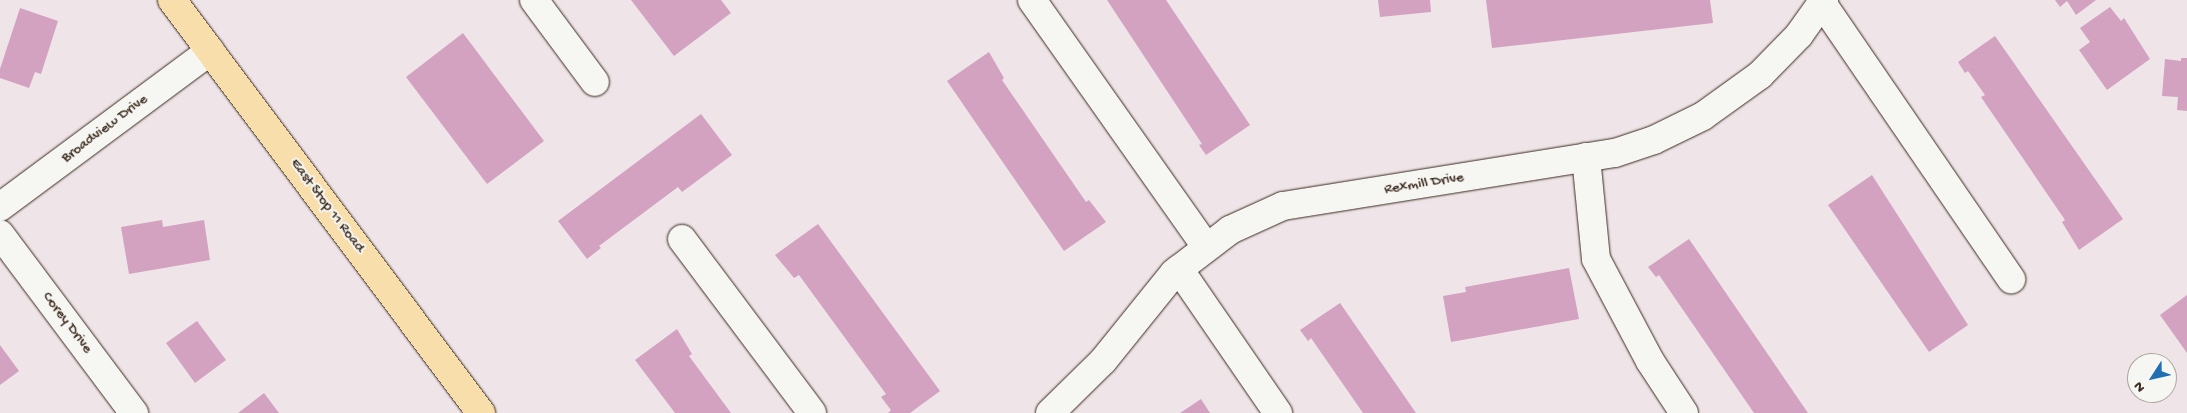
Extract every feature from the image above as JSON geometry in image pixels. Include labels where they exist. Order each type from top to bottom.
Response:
[{"type":"main road","name":"East Stop 11 Road","points":[[172,0],[481,413]]},
{"type":"street","points":[[534,0],[595,82]]},
{"type":"street","points":[[1032,0],[1206,248]]},
{"type":"street","points":[[1823,1],[2011,279]]},
{"type":"street","name":"Rexmill Drive","points":[[1050,413],[1103,361],[1154,295],[1179,269],[1230,230],[1283,206],[1627,150],[1703,116],[1760,75],[1799,35],[1823,1]]},
{"type":"street","name":"Broadview Drive","points":[[0,207],[210,51]]},
{"type":"street","points":[[1586,157],[1596,259],[1650,361],[1684,413]]},
{"type":"street","name":"Corey Drive","points":[[0,234],[134,413]]},
{"type":"street","points":[[682,239],[812,413]]},
{"type":"street","points":[[1179,269],[1278,413]]},
{"type":"building","points":[[631,0],[721,0],[731,13],[674,56]]},
{"type":"building","points":[[1107,0],[1166,0],[1250,125],[1206,155],[1199,145],[1202,144]]},
{"type":"building","points":[[1378,0],[1430,0],[1431,12],[1380,17]]},
{"type":"building","points":[[1486,0],[1710,0],[1713,23],[1492,48]]},
{"type":"building","points":[[2055,0],[2096,0],[2076,15],[2067,1],[2060,7]]},
{"type":"building","points":[[2110,7],[2121,21],[2124,18],[2150,59],[2107,90],[2079,50],[2090,42],[2080,28]]},
{"type":"building","points":[[20,8],[58,21],[41,74],[35,72],[29,88],[0,78],[0,69]]},
{"type":"building","points":[[463,33],[544,141],[487,184],[406,77]]},
{"type":"building","points":[[1995,36],[2123,219],[2079,250],[2062,222],[2065,220],[1981,97],[1985,95],[1968,71],[1965,73],[1958,62]]},
{"type":"building","points":[[989,52],[1004,78],[1002,80],[1086,202],[1089,200],[1106,222],[1064,251],[947,81]]},
{"type":"building","points":[[2181,58],[2187,58],[2187,111],[2177,110],[2178,97],[2162,96],[2165,59],[2181,61]]},
{"type":"building","points":[[701,114],[732,155],[682,192],[678,187],[599,246],[601,248],[587,259],[558,221]]},
{"type":"building","points":[[1872,175],[1968,325],[1929,352],[1828,205]]},
{"type":"building","points":[[162,220],[163,227],[204,220],[210,260],[129,274],[121,227]]},
{"type":"building","points":[[818,224],[940,391],[910,413],[888,413],[891,410],[881,397],[886,394],[799,275],[794,278],[775,255]]},
{"type":"building","points":[[1689,239],[1808,413],[1754,413],[1659,275],[1656,277],[1648,267]]},
{"type":"building","points":[[1569,268],[1579,319],[1451,342],[1443,296],[1466,292],[1465,287]]},
{"type":"building","points":[[2187,295],[2187,353],[2160,315]]},
{"type":"building","points":[[1340,303],[1416,413],[1363,413],[1311,338],[1308,341],[1300,330]]},
{"type":"building","points":[[197,321],[226,360],[195,383],[166,343]]},
{"type":"building","points":[[677,329],[692,354],[689,356],[731,413],[675,413],[635,360]]},
{"type":"building","points":[[0,345],[19,371],[0,385]]},
{"type":"building","points":[[264,393],[279,413],[238,413]]},
{"type":"building","points":[[1201,399],[1210,413],[1180,413]]}]
